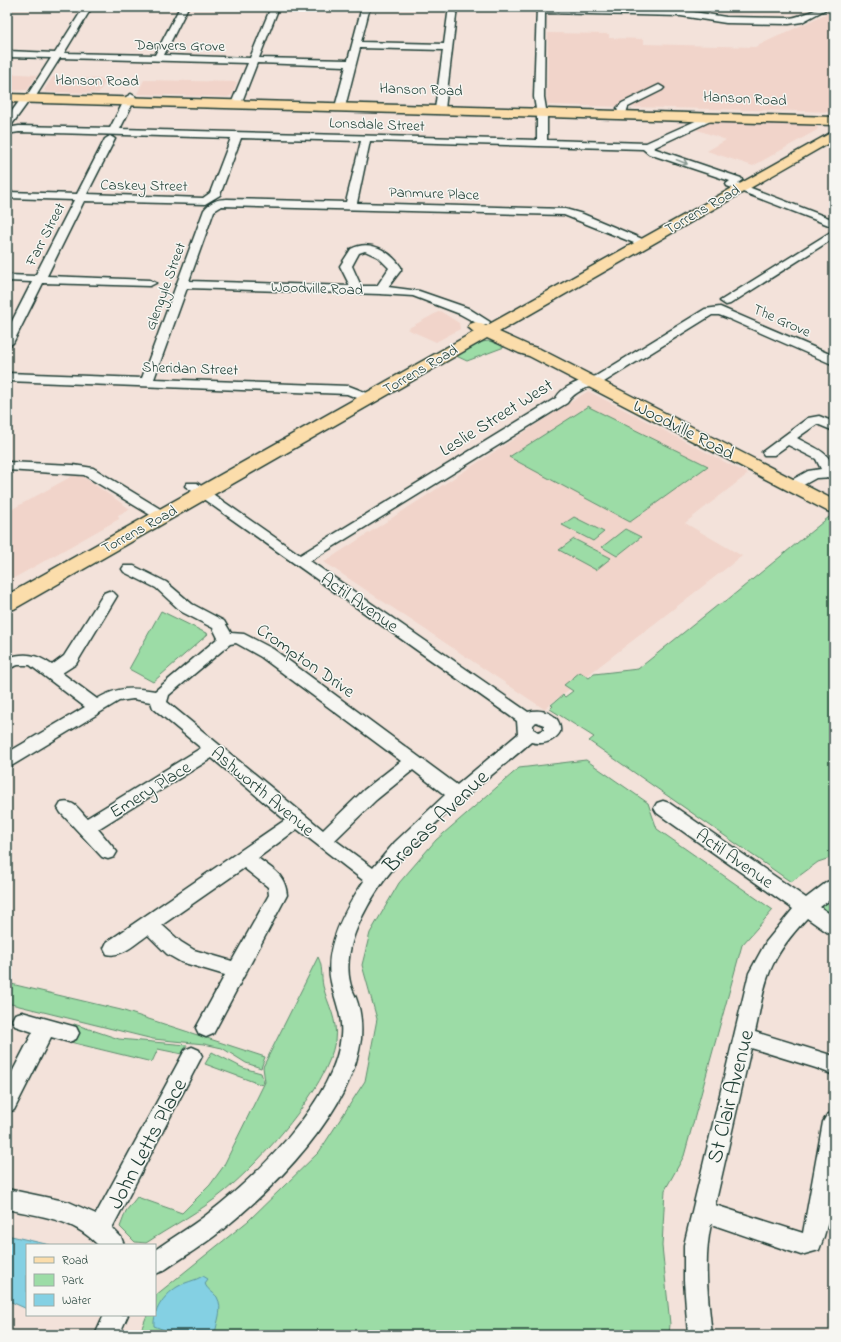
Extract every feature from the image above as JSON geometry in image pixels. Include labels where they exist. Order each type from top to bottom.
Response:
[{"type":"main road","name":"Hanson Road","points":[[7,94],[29,96],[711,115],[761,114],[833,127]]},
{"type":"main road","name":"Hanson Road","points":[[7,98],[29,96]]},
{"type":"main road","name":"Hanson Road","points":[[622,112],[696,119],[711,115],[725,118],[814,120],[826,123],[833,127]]},
{"type":"main road","points":[[761,114],[834,115]]},
{"type":"main road","name":"Torrens Road","points":[[7,590],[34,581],[157,513],[638,241],[833,127]]},
{"type":"main road","name":"Woodville Road","points":[[482,330],[487,338],[504,341],[525,350],[534,352],[834,507]]},
{"type":"main road","name":"Woodville Road","points":[[482,330],[509,337],[531,347],[534,352]]},
{"type":"main road","name":"Torrens Road","points":[[7,604],[34,581]]},
{"type":"street","points":[[7,126],[57,56],[88,7]]},
{"type":"street","points":[[158,58],[184,7]]},
{"type":"street","points":[[237,102],[275,7]]},
{"type":"street","points":[[341,105],[366,7]]},
{"type":"street","points":[[440,107],[453,7]]},
{"type":"street","points":[[542,144],[540,110],[541,8],[609,9],[695,14],[726,20],[781,21],[799,20],[826,7]]},
{"type":"street","points":[[356,45],[447,47]]},
{"type":"street","name":"Danvers Grove","points":[[7,54],[351,63]]},
{"type":"street","points":[[622,112],[625,105],[631,101],[659,88]]},
{"type":"street","name":"Farr Street","points":[[7,343],[130,99]]},
{"type":"street","points":[[696,119],[648,146],[648,149],[834,224]]},
{"type":"street","name":"Lonsdale Street","points":[[7,131],[19,129],[112,136],[237,135],[648,146]]},
{"type":"street","name":"Caskey Street","points":[[7,195],[200,201],[210,199],[215,195],[237,135]]},
{"type":"street","points":[[351,205],[366,139]]},
{"type":"street","name":"Panmure Place","points":[[217,203],[351,205],[565,212],[579,216],[638,241]]},
{"type":"street","name":"Glengyle Street","points":[[147,382],[209,210],[212,205],[217,203]]},
{"type":"street","points":[[726,301],[834,233]]},
{"type":"street","points":[[357,289],[346,266],[355,251],[367,248],[372,249],[395,267],[395,270],[380,290]]},
{"type":"street","points":[[7,278],[150,282]]},
{"type":"street","name":"Woodville Road","points":[[183,284],[357,289],[415,293],[427,296],[448,306],[456,315],[482,330]]},
{"type":"street","name":"The Grove","points":[[715,310],[731,314],[834,361]]},
{"type":"street","name":"Leslie Street West","points":[[300,561],[562,400],[563,397],[581,385],[592,382],[700,317],[715,310]]},
{"type":"street","name":"Sheridan Street","points":[[7,377],[349,390],[364,396]]},
{"type":"street","points":[[769,452],[813,421],[820,420],[834,427]]},
{"type":"street","points":[[788,439],[822,457],[832,473],[813,474],[793,485]]},
{"type":"street","points":[[7,466],[73,469],[88,472],[157,513]]},
{"type":"street","name":"Actil Avenue","points":[[198,489],[300,561],[527,727]]},
{"type":"street","name":"Crompton Drive","points":[[130,569],[161,585],[187,608],[219,625],[226,638],[238,638],[267,653],[412,762],[444,784],[457,796]]},
{"type":"street","points":[[52,673],[70,660],[108,596]]},
{"type":"street","points":[[7,761],[96,707],[124,694],[133,693],[160,698],[163,692],[226,638]]},
{"type":"street","points":[[7,664],[13,660],[29,659],[35,661],[96,707]]},
{"type":"street","name":"Ashworth Avenue","points":[[160,698],[159,704],[164,710],[297,820],[374,879]]},
{"type":"street","name":"Brocas Avenue","points":[[156,1262],[214,1223],[249,1193],[275,1167],[300,1137],[327,1100],[341,1073],[350,1047],[351,1023],[347,999],[340,981],[342,949],[347,929],[374,879],[397,850],[457,796],[527,727]]},
{"type":"street","name":"Emery Place","points":[[86,828],[213,749]]},
{"type":"street","points":[[323,840],[370,795],[412,762]]},
{"type":"street","name":"Emery Place","points":[[67,808],[108,852]]},
{"type":"street","name":"Actil Avenue","points":[[663,808],[834,927]]},
{"type":"street","points":[[114,948],[246,858],[297,820]]},
{"type":"street","points":[[206,1028],[278,895],[277,884],[246,858]]},
{"type":"street","name":"St Clair Avenue","points":[[700,1335],[695,1281],[694,1245],[759,973],[774,943],[807,908],[834,887]]},
{"type":"street","points":[[149,924],[174,948],[188,956],[238,971]]},
{"type":"street","points":[[22,1020],[69,1033]]},
{"type":"street","points":[[7,1103],[46,1027]]},
{"type":"street","points":[[743,1037],[820,1060],[834,1066]]},
{"type":"street","name":"John Letts Place","points":[[106,1238],[192,1056]]},
{"type":"street","points":[[702,1211],[801,1244],[811,1242],[814,1234],[834,1122]]},
{"type":"street","points":[[7,1198],[85,1219],[106,1238]]},
{"type":"street","points":[[107,1335],[116,1316]]},
{"type":"shaded area","points":[[834,10],[834,112],[550,105],[547,103],[548,33],[609,34],[609,38],[644,39],[644,44],[755,47]]},
{"type":"shaded area","points":[[7,74],[37,75],[27,90],[7,91]]},
{"type":"shaded area","points":[[53,77],[106,79],[99,93],[46,92],[44,90]]},
{"type":"shaded area","points":[[144,80],[237,82],[232,95],[228,97],[137,94]]},
{"type":"shaded area","points":[[712,121],[812,123],[818,127],[817,130],[753,166],[707,151],[726,140],[695,129]]},
{"type":"shaded area","points":[[440,311],[459,323],[460,329],[436,342],[407,329]]},
{"type":"shaded area","points":[[588,391],[748,474],[685,523],[742,556],[544,709],[324,562]]},
{"type":"shaded area","points":[[74,475],[82,476],[130,509],[118,515],[119,519],[7,582],[7,512]]},
{"type":"green space","points":[[489,341],[507,346],[467,361],[454,355],[474,343]]},
{"type":"green space","points":[[589,406],[708,466],[630,522],[509,457]]},
{"type":"green space","points":[[574,517],[604,532],[593,541],[562,525]]},
{"type":"green space","points":[[829,517],[834,520],[834,859],[831,860],[830,858],[818,862],[791,882],[589,741],[594,737],[550,709],[553,706],[551,705],[563,695],[565,697],[573,691],[564,685],[580,672],[589,678],[594,674],[638,669],[718,605],[726,601]]},
{"type":"green space","points":[[625,529],[641,537],[617,556],[602,547]]},
{"type":"green space","points":[[574,539],[611,558],[596,570],[559,550]]},
{"type":"green space","points":[[161,611],[208,634],[153,682],[129,669]]},
{"type":"green space","points":[[586,760],[648,803],[657,829],[773,910],[742,945],[684,1156],[665,1190],[662,1246],[670,1324],[669,1335],[144,1335],[141,1330],[147,1316],[156,1316],[156,1295],[248,1221],[319,1152],[365,1081],[377,1019],[362,965],[370,933],[399,883],[436,840],[519,768]]},
{"type":"green space","points":[[834,891],[834,919],[818,908]]},
{"type":"green space","points":[[318,957],[320,960],[323,986],[334,1019],[336,1033],[329,1060],[320,1080],[306,1102],[274,1143],[240,1178],[225,1191],[196,1212],[146,1243],[135,1242],[120,1227],[126,1211],[137,1197],[182,1213],[210,1185],[223,1167],[265,1082],[263,1067]]},
{"type":"green space","points":[[7,983],[121,1010],[265,1057],[261,1068],[246,1063],[222,1048],[204,1044],[153,1039],[7,1003]]},
{"type":"green space","points":[[74,1024],[119,1039],[187,1045],[182,1054],[158,1049],[152,1062],[66,1041]]},
{"type":"green space","points":[[212,1052],[243,1068],[261,1073],[264,1082],[262,1085],[205,1064]]},
{"type":"water","points":[[7,1235],[46,1244],[26,1244],[26,1309],[7,1300]]},
{"type":"water","points":[[203,1276],[208,1279],[205,1283],[217,1297],[219,1302],[220,1311],[215,1335],[177,1335],[154,1326],[157,1309],[163,1299],[180,1285]]}]
